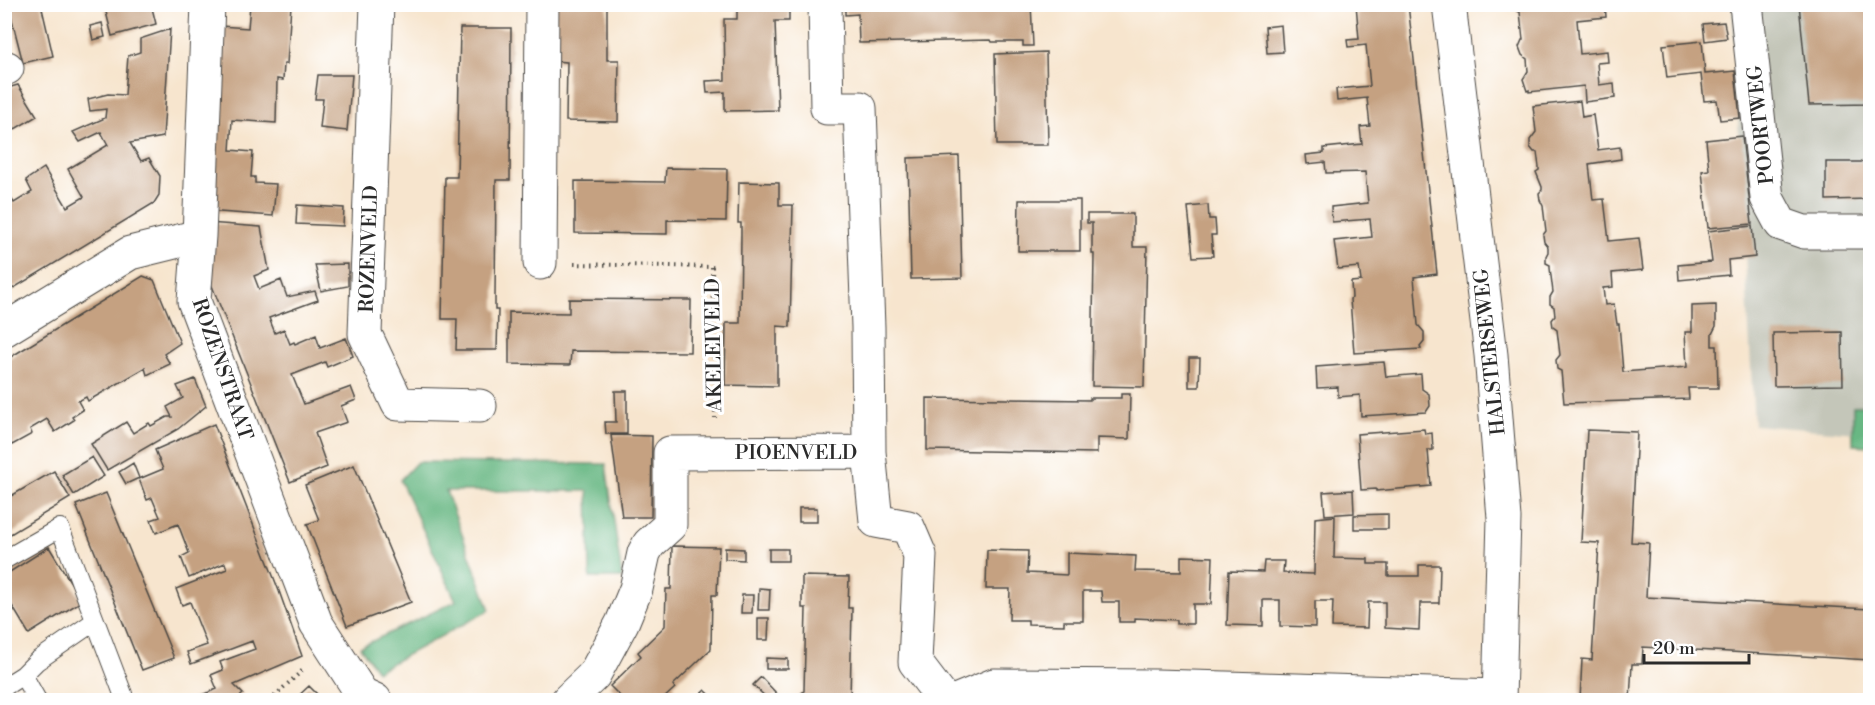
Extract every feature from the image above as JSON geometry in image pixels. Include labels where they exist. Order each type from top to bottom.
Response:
[{"type":"street","name":"ROZENSTRAAT","points":[[208,4],[199,236],[194,300],[316,623],[362,694],[375,700]]},
{"type":"street","name":"ROZENVELD","points":[[377,4],[365,334],[398,404],[480,406]]},
{"type":"street","points":[[540,263],[542,4]]},
{"type":"street","name":"PIOENVELD","points":[[568,700],[594,675],[622,623],[636,589],[640,564],[649,544],[670,525],[670,453],[869,452],[868,327],[861,108],[827,108],[825,4]]},
{"type":"street","name":"HALSTERSEWEG","points":[[1449,4],[1491,355],[1504,518],[1499,698]]},
{"type":"street","name":"POORTWEG","points":[[1746,4],[1767,198],[1781,224],[1804,232],[1870,232]]},
{"type":"street","points":[[4,330],[130,253],[199,236]]},
{"type":"street","points":[[869,452],[876,520],[908,527],[920,555],[915,662],[944,700]]},
{"type":"street","points":[[958,700],[994,685],[1155,693],[1499,698]]},
{"type":"lane","points":[[4,560],[60,528],[123,694]]},
{"type":"lane","points":[[4,687],[95,621]]},
{"type":"lane","points":[[23,675],[37,700]]},
{"type":"path","name":"AKELEIVELD","points":[[540,263],[712,267],[716,452]]},
{"type":"path","points":[[270,700],[309,664],[333,650]]},
{"type":"shaded area","points":[[1732,5],[1870,5],[1870,434],[1754,425]]},
{"type":"green space","points":[[1853,406],[1870,406],[1870,446],[1853,445]]},
{"type":"green space","points":[[417,462],[606,464],[622,578],[590,578],[588,491],[446,491],[490,610],[377,671],[360,647],[456,601],[400,480]]},
{"type":"building","points":[[8,4],[41,4],[53,56],[23,63]]},
{"type":"building","points":[[104,4],[151,4],[156,24],[112,36]]},
{"type":"building","points":[[554,4],[607,4],[607,60],[619,60],[618,122],[566,121],[567,62],[553,61]]},
{"type":"building","points":[[737,4],[789,4],[789,21],[775,21],[778,110],[725,111],[725,92],[707,93],[706,81],[725,80],[724,19],[737,19]]},
{"type":"building","points":[[845,4],[1031,4],[1033,46],[1023,46],[1023,42],[992,42],[991,40],[859,43],[858,14],[845,15]]},
{"type":"building","points":[[1356,4],[1408,4],[1437,274],[1414,277],[1418,325],[1424,332],[1421,349],[1354,353],[1350,299],[1352,298],[1351,282],[1361,281],[1359,267],[1338,269],[1334,241],[1372,237],[1370,219],[1332,222],[1331,207],[1368,203],[1365,172],[1326,173],[1325,162],[1307,164],[1306,155],[1324,153],[1324,148],[1362,144],[1360,127],[1370,126],[1367,98],[1337,101],[1336,89],[1370,86],[1366,45],[1348,47],[1347,40],[1359,39]]},
{"type":"building","points":[[1515,4],[1581,4],[1581,6],[1605,4],[1606,17],[1577,20],[1580,54],[1607,51],[1608,62],[1597,63],[1599,85],[1614,83],[1615,98],[1585,102],[1584,86],[1527,91],[1523,79],[1528,71],[1527,59],[1522,55],[1519,47],[1523,40],[1520,12],[1517,11]]},
{"type":"building","points":[[1799,4],[1870,4],[1870,104],[1809,105]]},
{"type":"building","points":[[250,5],[291,5],[287,64],[284,64],[283,80],[277,79],[276,123],[232,120],[230,150],[253,152],[251,177],[255,177],[255,183],[276,184],[273,216],[206,211],[220,26],[248,28]]},
{"type":"building","points":[[1724,22],[1727,38],[1705,41],[1703,24]]},
{"type":"building","points":[[102,23],[105,37],[93,40],[90,26]]},
{"type":"building","points":[[1281,25],[1283,52],[1267,53],[1265,27]]},
{"type":"building","points":[[460,28],[511,28],[510,180],[496,180],[497,350],[456,350],[457,319],[442,319],[445,177],[457,177]]},
{"type":"building","points":[[170,29],[163,137],[130,143],[141,161],[149,158],[160,176],[159,195],[154,203],[4,294],[4,187],[14,203],[32,192],[26,180],[44,168],[67,207],[84,197],[68,169],[108,145],[101,132],[80,142],[73,132],[105,118],[106,109],[90,111],[88,99],[108,94],[125,95],[128,56],[140,52],[140,39]]},
{"type":"building","points":[[1702,41],[1705,74],[1735,71],[1740,118],[1720,120],[1717,100],[1704,101],[1701,74],[1667,78],[1663,45]]},
{"type":"building","points":[[1046,52],[1048,145],[997,145],[995,54]]},
{"type":"building","points":[[318,75],[352,75],[347,131],[320,128],[323,99],[315,99]]},
{"type":"building","points":[[18,85],[37,116],[15,129],[4,112],[4,89]]},
{"type":"building","points":[[1580,101],[1582,117],[1593,115],[1598,150],[1620,147],[1621,159],[1589,164],[1593,200],[1604,199],[1609,241],[1639,238],[1643,270],[1612,273],[1613,287],[1603,288],[1605,305],[1614,304],[1617,324],[1619,324],[1623,372],[1687,367],[1685,332],[1692,332],[1692,306],[1716,305],[1716,326],[1712,334],[1712,346],[1717,346],[1718,388],[1688,388],[1689,399],[1564,403],[1561,371],[1557,369],[1556,360],[1560,355],[1557,330],[1553,327],[1552,320],[1555,316],[1554,307],[1550,304],[1553,292],[1550,265],[1546,263],[1548,247],[1543,235],[1546,231],[1539,193],[1542,187],[1536,172],[1539,170],[1537,152],[1530,147],[1530,140],[1536,132],[1533,106]]},
{"type":"building","points":[[1742,136],[1752,224],[1708,228],[1702,171],[1709,170],[1706,140]]},
{"type":"building","points":[[959,156],[962,278],[911,279],[908,158]]},
{"type":"building","points":[[1826,162],[1870,162],[1870,199],[1826,200]]},
{"type":"building","points":[[666,168],[727,169],[726,221],[667,220],[667,234],[575,233],[575,181],[665,182]]},
{"type":"building","points":[[739,182],[779,183],[779,205],[793,205],[790,327],[777,326],[777,386],[725,385],[726,323],[740,323]]},
{"type":"building","points":[[1019,200],[1080,200],[1080,251],[1018,251]]},
{"type":"building","points":[[297,205],[344,208],[343,226],[296,224]]},
{"type":"building","points":[[1208,205],[1209,219],[1215,219],[1216,235],[1211,235],[1213,256],[1193,257],[1188,207]]},
{"type":"building","points":[[1087,214],[1133,214],[1133,247],[1147,247],[1144,387],[1092,386],[1094,254],[1092,254],[1092,223],[1087,223]]},
{"type":"building","points":[[208,223],[261,227],[269,270],[254,276],[259,289],[281,280],[287,297],[315,291],[318,300],[269,318],[275,333],[284,329],[290,344],[316,335],[320,348],[346,338],[353,356],[327,367],[325,362],[292,375],[304,404],[351,387],[356,400],[341,406],[347,422],[315,433],[327,467],[290,482],[203,263]]},
{"type":"building","points":[[1752,226],[1755,257],[1728,260],[1729,275],[1679,280],[1678,265],[1712,262],[1708,231]]},
{"type":"building","points":[[348,264],[348,286],[321,291],[315,265]]},
{"type":"building","points":[[143,276],[154,280],[180,343],[164,354],[170,364],[147,375],[145,368],[88,401],[86,397],[78,401],[83,410],[72,417],[74,420],[55,432],[47,419],[30,429],[32,434],[12,445],[7,438],[4,439],[4,361]]},
{"type":"building","points":[[569,299],[691,300],[690,352],[571,351],[570,365],[509,364],[509,312],[569,313]]},
{"type":"building","points":[[1842,332],[1843,385],[1774,386],[1773,333]]},
{"type":"building","points":[[1189,358],[1200,358],[1199,387],[1189,387]]},
{"type":"building","points":[[1384,362],[1386,377],[1421,374],[1422,389],[1429,394],[1430,406],[1426,412],[1361,416],[1360,395],[1338,397],[1338,387],[1317,388],[1316,367]]},
{"type":"building","points":[[195,379],[206,406],[178,429],[107,470],[91,444],[126,422],[133,433],[149,423],[151,426],[167,417],[172,417],[167,407],[183,398],[177,386]]},
{"type":"building","points":[[615,391],[627,391],[627,434],[606,434],[605,422],[616,422]]},
{"type":"building","points":[[1121,394],[1130,394],[1129,439],[1097,438],[1097,453],[927,450],[927,398],[1090,400],[1090,398],[1121,398]]},
{"type":"building","points":[[214,424],[302,656],[234,685],[243,694],[236,700],[189,700],[217,689],[211,675],[223,670],[220,662],[255,649],[252,641],[191,664],[187,652],[207,645],[190,602],[182,605],[176,589],[227,569],[225,563],[189,578],[181,557],[189,553],[178,524],[156,533],[151,520],[160,517],[152,498],[147,500],[139,479],[163,469],[155,450]]},
{"type":"building","points":[[1424,429],[1425,434],[1432,433],[1433,450],[1428,450],[1431,486],[1376,491],[1376,489],[1361,490],[1357,434]]},
{"type":"building","points":[[1587,430],[1637,432],[1631,542],[1649,543],[1646,597],[1870,609],[1870,660],[1643,647],[1642,664],[1632,664],[1630,700],[1580,700],[1582,659],[1592,660],[1599,543],[1581,542]]},
{"type":"building","points":[[611,435],[652,436],[651,517],[622,517]]},
{"type":"building","points":[[92,457],[104,476],[74,495],[62,475]]},
{"type":"building","points":[[133,463],[139,478],[126,484],[119,472]]},
{"type":"building","points":[[354,465],[411,602],[347,626],[307,524],[319,520],[305,485]]},
{"type":"building","points":[[54,471],[70,498],[4,538],[4,500]]},
{"type":"building","points":[[1353,490],[1354,513],[1325,515],[1323,492]]},
{"type":"building","points":[[106,493],[174,658],[142,670],[76,505]]},
{"type":"building","points":[[799,508],[817,508],[817,522],[799,522]]},
{"type":"building","points":[[1388,514],[1388,529],[1354,529],[1354,515]]},
{"type":"building","points":[[1335,516],[1334,558],[1368,559],[1368,564],[1388,564],[1388,576],[1419,576],[1419,565],[1440,565],[1439,603],[1420,603],[1419,630],[1385,628],[1385,602],[1368,602],[1367,628],[1332,627],[1333,601],[1315,601],[1315,627],[1280,626],[1280,600],[1263,600],[1263,626],[1227,625],[1229,571],[1263,572],[1264,561],[1284,561],[1283,573],[1314,574],[1315,518]]},
{"type":"building","points":[[672,546],[719,547],[717,595],[712,595],[711,649],[673,685],[675,688],[662,700],[624,700],[610,686],[641,656],[638,652],[665,626],[666,589],[671,589]]},
{"type":"building","points":[[49,547],[82,601],[29,634],[5,594],[5,575]]},
{"type":"building","points":[[725,548],[744,549],[744,560],[725,559]]},
{"type":"building","points":[[769,549],[788,549],[788,561],[769,561]]},
{"type":"building","points":[[987,550],[1028,551],[1027,573],[1067,575],[1067,553],[1136,556],[1135,571],[1181,572],[1181,556],[1213,557],[1211,604],[1193,604],[1193,624],[1177,624],[1177,620],[1135,618],[1135,622],[1119,622],[1119,602],[1102,602],[1101,591],[1083,591],[1083,621],[1064,621],[1064,625],[1028,624],[1028,620],[1009,620],[1010,589],[986,589]]},
{"type":"building","points":[[802,576],[849,577],[848,608],[852,608],[850,700],[794,700],[804,691],[806,608],[802,608]]},
{"type":"building","points":[[759,588],[770,589],[769,610],[758,610]]},
{"type":"building","points":[[742,595],[753,595],[752,613],[741,613]]},
{"type":"building","points":[[758,618],[769,618],[768,640],[758,640]]},
{"type":"building","points":[[766,658],[788,659],[788,669],[766,669]]},
{"type":"building","points":[[761,677],[777,694],[769,700],[753,685]]},
{"type":"building","points":[[309,686],[323,700],[294,700]]},
{"type":"building","points":[[705,690],[713,698],[694,700]]}]
